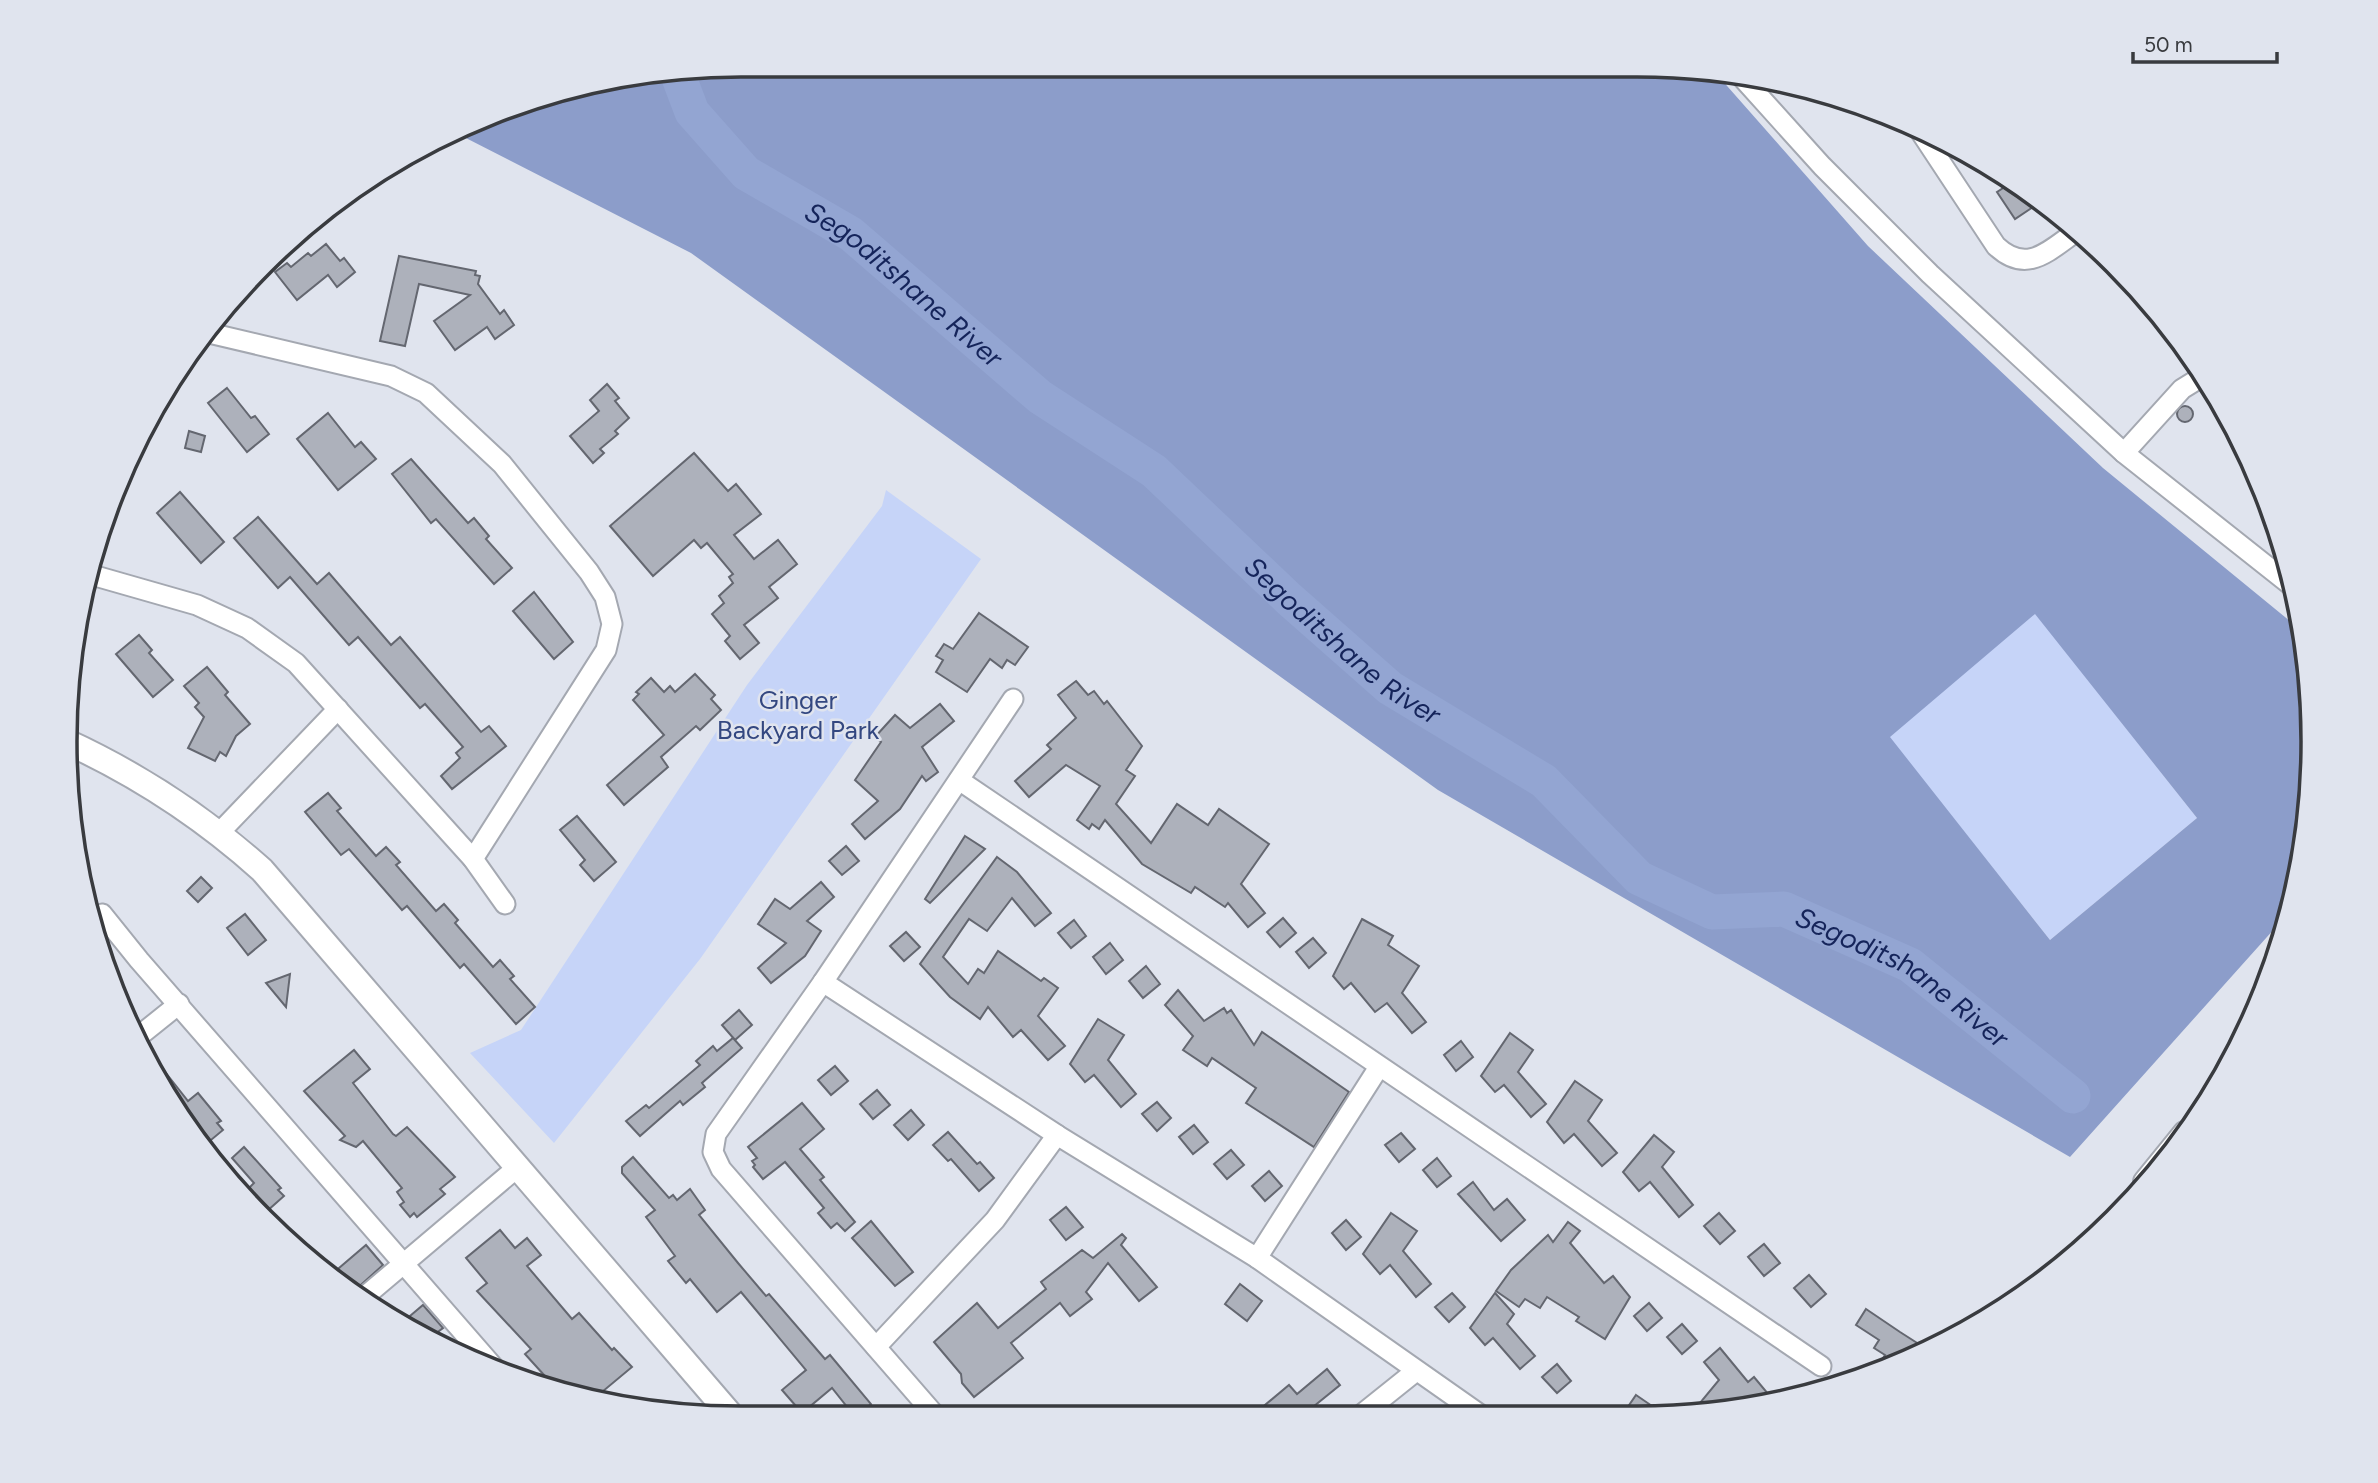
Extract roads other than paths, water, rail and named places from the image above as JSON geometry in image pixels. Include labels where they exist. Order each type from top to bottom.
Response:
[{"type":"street","points":[[1751,88],[1822,166],[1930,274],[2124,453],[2279,576]]},
{"type":"street","points":[[1930,146],[1996,246],[2010,259],[2023,261],[2043,254],[2069,237]]},
{"type":"street","points":[[216,335],[391,376],[426,393],[502,464],[565,541],[605,597],[612,624],[606,650],[473,859]]},
{"type":"street","points":[[2124,453],[2182,389],[2195,381]]},
{"type":"street","points":[[98,577],[197,605],[247,628],[296,663],[473,859],[505,904]]},
{"type":"street","points":[[927,1406],[721,1169],[713,1152],[716,1134],[823,982],[1013,699]]},
{"type":"street","points":[[220,832],[338,709]]},
{"type":"street","points":[[77,747],[119,769],[220,832],[262,870],[723,1406]]},
{"type":"street","points":[[959,780],[1821,1366]]},
{"type":"street","points":[[102,914],[481,1352]]},
{"type":"street","points":[[823,982],[1056,1135],[1257,1258],[1467,1406]]},
{"type":"street","points":[[144,1031],[179,1004]]},
{"type":"street","points":[[1257,1258],[1379,1067]]},
{"type":"street","points":[[876,1348],[995,1220],[1056,1135]]},
{"type":"street","points":[[370,1292],[519,1166]]},
{"type":"street","points":[[1372,1406],[1416,1371]]},
{"type":"waterway","name":"Segoditshane River","points":[[680,80],[692,112],[746,173],[851,234],[1040,397],[1154,471],[1289,599],[1390,688],[1544,781],[1639,878],[1712,912],[1784,909],[1910,965],[2073,1096]]},
{"type":"park label","name":"Ginger Backyard Park","points":[[798,715]]}]
